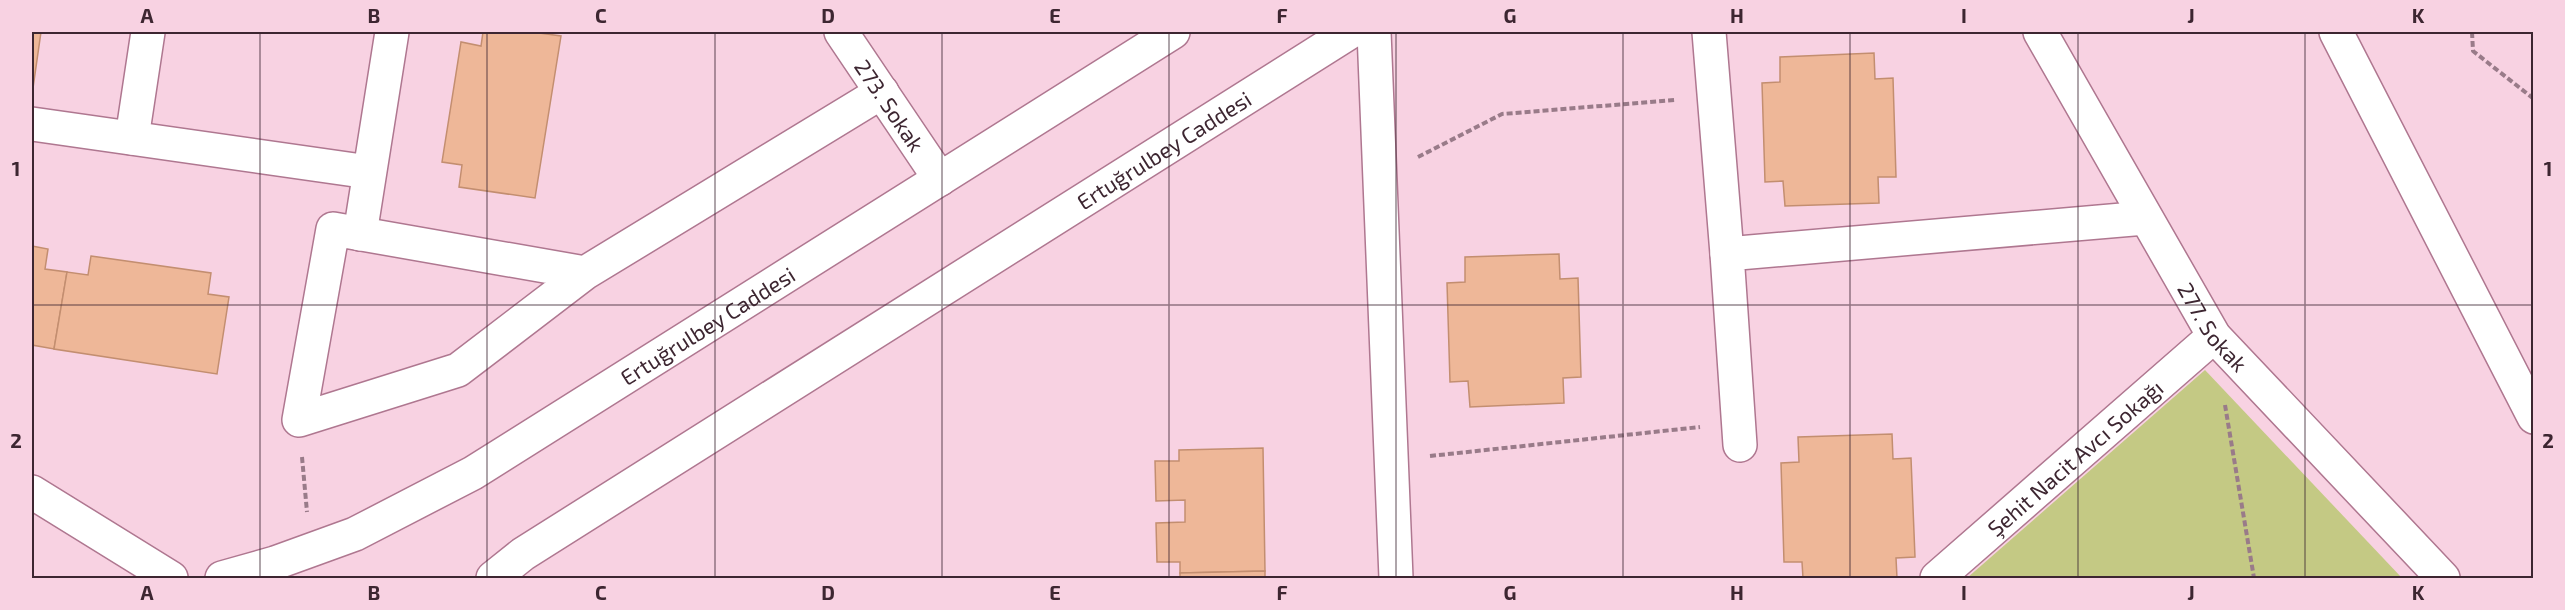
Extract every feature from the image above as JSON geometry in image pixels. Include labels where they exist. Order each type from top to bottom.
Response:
[{"type":"street","points":[[132,138],[148,32]]},
{"type":"street","points":[[360,234],[392,32]]},
{"type":"street","name":"273. Sokak","points":[[841,32],[940,179]]},
{"type":"street","name":"Ertuğrulbey Caddesi","points":[[222,579],[355,534],[473,473],[1173,32]]},
{"type":"street","name":"Ertuğrulbey Caddesi","points":[[493,579],[523,554],[1350,32]]},
{"type":"street","points":[[1374,32],[1396,579]]},
{"type":"street","points":[[1709,32],[1740,434]]},
{"type":"street","name":"277. Sokak","points":[[2040,32],[2214,336],[2443,579]]},
{"type":"street","points":[[2336,32],[2534,417]]},
{"type":"street","points":[[585,273],[333,229],[298,420],[458,370],[585,273],[882,92]]},
{"type":"street","points":[[32,124],[369,172]]},
{"type":"street","points":[[1727,254],[2145,218]]},
{"type":"street","name":"Şehit Nacit Avcı Sokağı","points":[[1937,579],[2214,336]]},
{"type":"street","points":[[32,492],[170,578],[201,579]]},
{"type":"path","points":[[2472,32],[2473,51],[2534,99]]},
{"type":"path","points":[[1380,176],[1502,114],[1715,96]]},
{"type":"path","points":[[2224,394],[2254,579]]},
{"type":"path","points":[[298,420],[311,550]]},
{"type":"path","points":[[1391,460],[1740,434]]},
{"type":"green space","points":[[2205,370],[2402,578],[1967,578]]},
{"type":"building","points":[[32,32],[41,32],[32,95]]},
{"type":"building","points":[[483,32],[532,32],[561,36],[535,198],[459,187],[462,165],[442,162],[461,42],[481,46]]},
{"type":"building","points":[[1874,53],[1875,79],[1893,78],[1896,177],[1878,177],[1879,203],[1785,206],[1783,181],[1765,182],[1762,83],[1780,82],[1780,57]]},
{"type":"building","points":[[32,246],[48,249],[45,269],[67,272],[54,349],[32,345]]},
{"type":"building","points":[[1559,254],[1560,279],[1578,278],[1581,377],[1563,378],[1564,403],[1470,407],[1468,381],[1450,382],[1447,283],[1465,282],[1465,257]]},
{"type":"building","points":[[91,256],[211,273],[208,294],[229,297],[217,374],[54,349],[67,272],[88,275]]},
{"type":"building","points":[[1892,434],[1893,459],[1911,458],[1915,557],[1896,558],[1897,578],[1803,578],[1802,562],[1784,562],[1781,463],[1799,462],[1798,437]]},
{"type":"building","points":[[1263,448],[1265,571],[1180,573],[1180,562],[1157,562],[1156,523],[1185,522],[1185,500],[1156,501],[1155,461],[1179,461],[1179,450]]},
{"type":"building","points":[[1265,571],[1265,578],[1180,578],[1180,573]]}]
